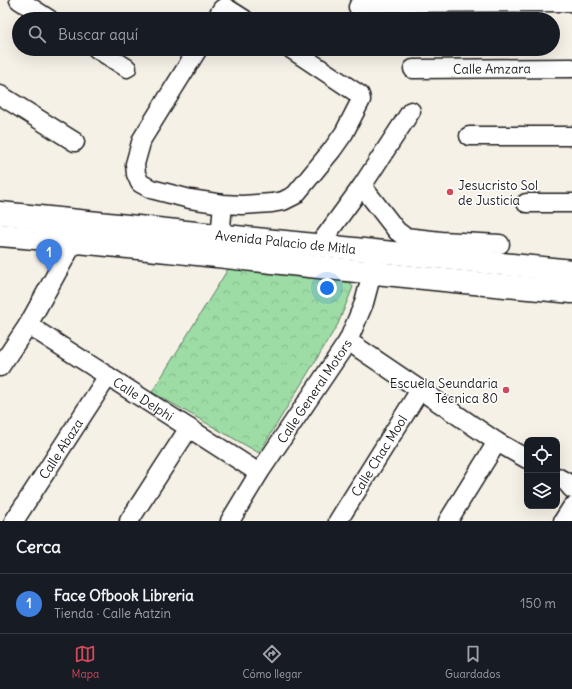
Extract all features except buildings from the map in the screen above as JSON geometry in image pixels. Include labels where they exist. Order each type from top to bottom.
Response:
[{"type":"main road","name":"Avenida Palacio de Mitla","points":[[0,213],[85,222],[372,273],[572,292]]},
{"type":"main road","name":"Avenida Palacio de Mitla","points":[[0,235],[74,242],[219,246],[319,246],[375,251],[440,250],[572,271]]},
{"type":"street","points":[[18,0],[38,12]]},
{"type":"street","points":[[358,7],[367,3],[572,2]]},
{"type":"street","points":[[220,12],[225,7],[233,12]]},
{"type":"street","points":[[108,56],[127,68]]},
{"type":"street","points":[[194,56],[142,139],[135,164],[136,174],[140,183],[151,189],[190,199],[242,205],[283,201],[295,195],[340,139],[361,100],[360,95],[302,56]]},
{"type":"street","name":"Calle Amzara","points":[[413,69],[572,68]]},
{"type":"street","points":[[0,95],[75,142]]},
{"type":"street","points":[[319,246],[362,186],[411,111]]},
{"type":"street","points":[[469,136],[572,136]]},
{"type":"street","points":[[362,186],[397,231],[405,237],[415,239],[440,250],[500,244]]},
{"type":"street","points":[[526,203],[572,203]]},
{"type":"street","points":[[219,246],[223,204]]},
{"type":"street","points":[[0,367],[28,325],[85,222]]},
{"type":"street","name":"Calle General Motors","points":[[230,521],[259,474],[348,342],[364,303],[372,273],[375,251]]},
{"type":"street","name":"Calle Delphi","points":[[28,325],[259,474]]},
{"type":"street","points":[[348,342],[498,442],[524,457]]},
{"type":"street","name":"Calle Abaza","points":[[14,521],[108,376]]},
{"type":"street","name":"Calle Chac Mool","points":[[338,521],[420,390]]},
{"type":"street","points":[[129,521],[189,428]]},
{"type":"street","points":[[448,521],[498,442]]},
{"type":"street","points":[[560,479],[566,482],[572,489]]},
{"type":"street","points":[[563,521],[572,507]]},
{"type":"green space","points":[[228,269],[348,280],[353,287],[338,324],[259,453],[152,392]]},
{"type":"place","name":"Jesucristo Sol de Justicia","points":[[450,192]]},
{"type":"place","name":"Face Ofbook Libreria","points":[[49,272]]},
{"type":"place","name":"Escuela Seundaria Técnica 80","points":[[506,390]]}]
